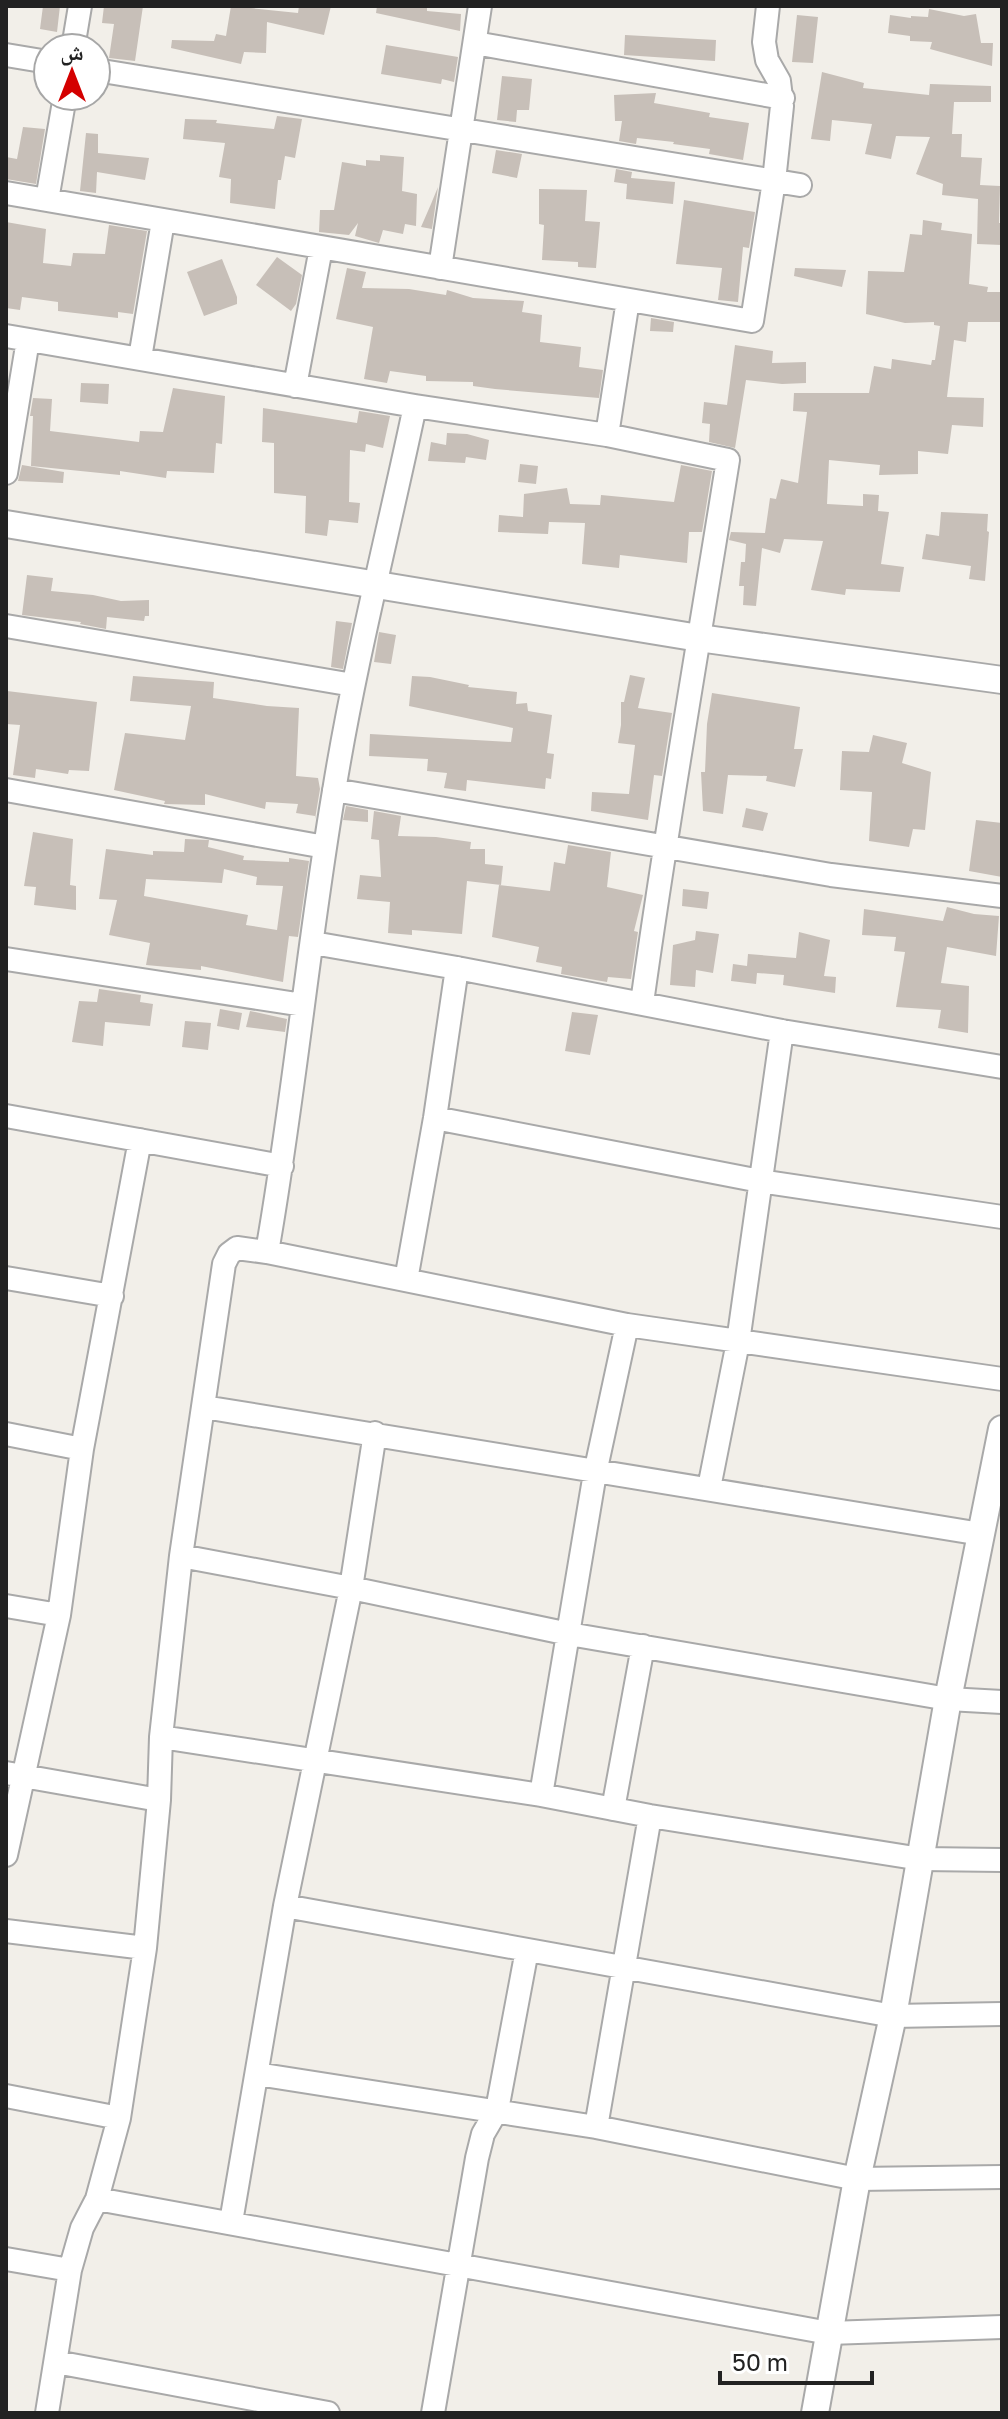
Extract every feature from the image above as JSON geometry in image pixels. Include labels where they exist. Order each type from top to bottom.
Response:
[{"type":"street","points":[[76,32],[80,6]]},
{"type":"street","points":[[440,268],[480,6]]},
{"type":"street","points":[[6,193],[752,321],[774,181],[783,98],[766,53],[764,33],[768,6]]},
{"type":"street","points":[[475,43],[783,98]]},
{"type":"street","points":[[6,55],[32,59]]},
{"type":"street","points":[[112,73],[800,185]]},
{"type":"street","points":[[47,200],[62,112]]},
{"type":"street","points":[[140,358],[163,221]]},
{"type":"street","points":[[295,386],[321,248]]},
{"type":"street","points":[[607,435],[628,300]]},
{"type":"street","points":[[6,473],[17,338],[415,406],[607,435],[728,460],[664,847],[642,1003]]},
{"type":"street","points":[[267,1252],[282,1166],[334,790],[353,685],[415,406]]},
{"type":"street","points":[[6,524],[699,638],[1002,680]]},
{"type":"street","points":[[6,626],[353,685]]},
{"type":"street","points":[[6,790],[325,847]]},
{"type":"street","points":[[334,790],[831,875],[1002,896]]},
{"type":"street","points":[[313,943],[782,1031],[1002,1067]]},
{"type":"street","points":[[6,959],[303,1005]]},
{"type":"street","points":[[406,1280],[435,1118],[457,968]]},
{"type":"street","points":[[709,1488],[738,1342],[782,1031]]},
{"type":"street","points":[[6,1116],[282,1166]]},
{"type":"street","points":[[435,1118],[760,1181],[1002,1217]]},
{"type":"street","points":[[6,1855],[14,1775],[59,1615],[82,1449],[140,1140]]},
{"type":"street","points":[[47,2413],[70,2270],[82,2228],[97,2199],[119,2118],[145,1948],[159,1800],[161,1737],[181,1556],[224,1264],[229,1254],[237,1248],[267,1252],[627,1325],[1002,1379]]},
{"type":"street","points":[[6,1278],[112,1296]]},
{"type":"street","points":[[541,1795],[595,1473],[627,1325]]},
{"type":"street","points":[[204,1407],[981,1534]]},
{"type":"street","points":[[815,2413],[857,2179],[893,2016],[948,1699],[1002,1429]]},
{"type":"street","points":[[231,2222],[285,1906],[351,1588],[375,1433]]},
{"type":"street","points":[[6,1434],[82,1449]]},
{"type":"street","points":[[181,1556],[569,1634],[948,1699],[1002,1702]]},
{"type":"street","points":[[6,1606],[59,1615]]},
{"type":"street","points":[[613,1809],[643,1646]]},
{"type":"street","points":[[161,1737],[541,1795],[650,1816],[921,1859],[1002,1860]]},
{"type":"street","points":[[14,1775],[159,1800]]},
{"type":"street","points":[[596,2127],[650,1816]]},
{"type":"street","points":[[285,1906],[893,2016],[1002,2014]]},
{"type":"street","points":[[6,1931],[145,1948]]},
{"type":"street","points":[[433,2413],[477,2158],[483,2134],[497,2110],[527,1950]]},
{"type":"street","points":[[257,2074],[596,2127],[857,2179],[1002,2177]]},
{"type":"street","points":[[6,2096],[119,2118]]},
{"type":"street","points":[[97,2199],[829,2333],[1002,2327]]},
{"type":"street","points":[[6,2259],[70,2270]]},
{"type":"street","points":[[56,2362],[328,2413]]},
{"type":"building","points":[[43,6],[60,6],[57,32],[40,29]]},
{"type":"building","points":[[104,6],[143,6],[135,61],[112,58],[114,24],[102,23]]},
{"type":"building","points":[[231,6],[298,13],[299,6],[331,6],[324,35],[267,22],[266,53],[244,52],[241,64],[171,48],[172,40],[214,41],[216,34],[226,36]]},
{"type":"building","points":[[377,6],[427,6],[427,11],[461,14],[460,31],[376,13]]},
{"type":"building","points":[[929,9],[964,16],[976,14],[981,43],[993,43],[992,66],[930,49],[932,42],[910,41],[910,36],[888,33],[890,15],[928,17]]},
{"type":"building","points":[[797,15],[818,17],[813,63],[792,62]]},
{"type":"building","points":[[625,35],[716,40],[715,61],[624,55]]},
{"type":"building","points":[[386,45],[458,57],[454,82],[442,79],[441,84],[381,74]]},
{"type":"building","points":[[822,72],[864,83],[863,88],[929,95],[930,84],[991,86],[991,102],[954,102],[952,134],[962,134],[961,157],[982,158],[980,185],[1000,186],[1002,245],[977,244],[978,199],[942,195],[943,184],[916,174],[930,137],[896,136],[891,159],[865,154],[872,124],[832,120],[830,141],[811,139]]},
{"type":"building","points":[[502,76],[532,79],[529,110],[517,110],[516,122],[497,120]]},
{"type":"building","points":[[656,93],[654,103],[749,123],[743,160],[709,154],[710,149],[674,142],[637,138],[636,144],[619,141],[622,121],[615,121],[614,95]]},
{"type":"building","points":[[277,116],[302,119],[295,158],[285,156],[281,180],[278,180],[275,209],[230,203],[231,179],[219,177],[225,143],[183,139],[185,119],[217,120],[216,123],[274,129]]},
{"type":"building","points":[[23,127],[45,129],[36,184],[6,179],[6,157],[17,159]]},
{"type":"building","points":[[86,133],[98,134],[98,153],[149,158],[145,180],[97,172],[96,193],[80,191]]},
{"type":"building","points":[[496,150],[522,154],[517,178],[492,173]]},
{"type":"building","points":[[380,155],[404,157],[402,191],[417,194],[416,226],[405,224],[403,234],[383,230],[379,243],[355,236],[358,223],[349,235],[319,232],[320,210],[334,210],[342,162],[366,166],[366,160],[380,161]]},
{"type":"building","points":[[616,169],[632,172],[631,178],[675,182],[673,204],[626,199],[627,184],[614,182]]},
{"type":"building","points":[[438,187],[432,229],[421,227],[431,204]]},
{"type":"building","points":[[539,189],[587,190],[585,221],[600,222],[596,268],[578,267],[578,262],[542,260],[544,225],[539,224]]},
{"type":"building","points":[[684,200],[755,212],[749,248],[743,247],[738,302],[718,300],[722,268],[676,264]]},
{"type":"building","points":[[923,220],[942,223],[941,230],[972,234],[969,284],[988,287],[987,292],[1002,292],[1002,322],[968,322],[966,342],[954,340],[947,397],[984,398],[983,427],[952,425],[948,454],[918,451],[918,474],[879,475],[880,465],[829,460],[827,504],[863,506],[863,494],[879,495],[878,511],[889,512],[881,564],[904,567],[900,592],[846,589],[845,595],[811,590],[823,541],[784,539],[780,553],[762,548],[756,606],[743,605],[744,586],[739,586],[746,544],[729,540],[731,532],[765,533],[770,498],[776,499],[781,479],[798,483],[807,412],[793,411],[794,393],[869,393],[874,366],[891,369],[892,359],[931,365],[935,360],[940,326],[934,325],[934,322],[905,323],[866,314],[868,271],[904,272],[910,234],[922,235]]},
{"type":"building","points":[[6,222],[46,229],[43,263],[71,266],[73,253],[105,254],[109,225],[147,231],[133,314],[118,312],[118,318],[58,311],[58,302],[22,297],[20,310],[6,308]]},
{"type":"building","points":[[277,257],[302,275],[296,304],[291,311],[256,285]]},
{"type":"building","points":[[222,259],[237,304],[204,316],[187,272]]},
{"type":"building","points":[[347,268],[366,272],[362,288],[409,289],[446,295],[447,290],[473,298],[524,301],[522,312],[542,315],[540,342],[581,347],[579,367],[603,370],[599,398],[495,389],[473,386],[473,382],[426,381],[426,376],[390,371],[387,383],[364,379],[373,327],[336,319]]},
{"type":"building","points":[[795,268],[846,270],[842,287],[794,276]]},
{"type":"building","points":[[651,318],[674,322],[673,332],[650,331]]},
{"type":"building","points":[[735,345],[773,351],[772,363],[806,362],[806,383],[746,380],[735,448],[709,442],[710,424],[702,423],[704,402],[727,405]]},
{"type":"building","points":[[81,383],[109,384],[108,404],[80,402]]},
{"type":"building","points":[[173,388],[225,396],[222,444],[216,443],[214,473],[167,471],[166,478],[120,471],[120,475],[31,466],[33,416],[30,416],[33,398],[52,399],[50,431],[139,442],[140,431],[163,432]]},
{"type":"building","points":[[263,408],[357,423],[359,411],[390,416],[383,448],[366,444],[365,452],[350,450],[349,502],[360,503],[358,523],[329,520],[327,536],[305,533],[306,496],[274,493],[274,443],[262,442]]},
{"type":"building","points":[[447,433],[489,440],[486,460],[466,457],[465,463],[428,461],[431,442],[446,445]]},
{"type":"building","points":[[520,464],[538,466],[536,484],[518,482]]},
{"type":"building","points":[[22,465],[64,472],[63,483],[18,481]]},
{"type":"building","points":[[681,465],[712,471],[702,532],[689,532],[687,563],[620,555],[619,568],[582,564],[585,523],[549,522],[548,534],[498,532],[499,515],[523,517],[524,494],[567,488],[570,504],[600,505],[601,495],[674,502]]},
{"type":"building","points":[[941,512],[988,514],[985,581],[969,579],[971,566],[922,559],[926,534],[939,536]]},
{"type":"building","points":[[27,575],[53,578],[51,591],[121,601],[149,600],[149,616],[145,616],[144,621],[107,617],[106,629],[81,622],[22,615]]},
{"type":"building","points":[[336,621],[352,623],[343,669],[331,667]]},
{"type":"building","points":[[379,632],[396,635],[391,664],[374,662]]},
{"type":"building","points":[[630,675],[645,678],[638,708],[672,713],[662,776],[654,775],[648,820],[591,811],[592,792],[629,794],[635,745],[618,743],[621,702],[624,702]]},
{"type":"building","points":[[133,676],[214,682],[213,698],[299,708],[296,776],[318,778],[320,789],[315,819],[315,816],[296,813],[298,804],[266,802],[265,809],[205,794],[205,805],[164,804],[165,801],[114,790],[125,733],[185,740],[191,706],[130,701]]},
{"type":"building","points":[[412,676],[430,677],[468,687],[517,692],[516,704],[527,703],[528,711],[552,715],[547,753],[554,754],[551,779],[546,778],[545,789],[467,780],[466,791],[444,788],[447,773],[427,771],[428,759],[369,756],[370,734],[511,742],[513,728],[409,706]]},
{"type":"building","points":[[7,691],[97,702],[89,771],[69,770],[68,774],[36,769],[35,778],[13,775],[20,725],[6,724]]},
{"type":"building","points":[[712,693],[800,707],[794,749],[803,749],[795,787],[766,781],[767,776],[728,775],[723,814],[703,811],[701,772],[705,772]]},
{"type":"building","points":[[873,735],[907,743],[902,763],[931,772],[925,830],[913,829],[909,847],[869,841],[872,792],[840,790],[842,751],[869,752]]},
{"type":"building","points":[[346,806],[368,810],[368,822],[343,820]]},
{"type":"building","points":[[746,808],[768,813],[763,831],[742,827]]},
{"type":"building","points":[[374,811],[401,816],[398,836],[471,842],[470,849],[485,849],[485,864],[503,866],[501,885],[467,881],[462,934],[412,930],[412,935],[388,933],[390,902],[357,899],[360,875],[381,877],[379,840],[371,839]]},
{"type":"building","points":[[976,820],[1002,823],[1002,877],[969,871]]},
{"type":"building","points":[[33,832],[73,839],[70,885],[76,886],[76,910],[34,905],[36,887],[24,886]]},
{"type":"building","points":[[185,839],[209,840],[208,847],[244,856],[243,860],[289,862],[289,858],[309,861],[298,937],[289,936],[283,982],[201,966],[201,970],[146,965],[150,943],[109,935],[117,900],[99,899],[106,849],[153,855],[153,851],[184,852]],"holes":[[[224,869],[257,877],[256,885],[283,886],[277,930],[246,925],[248,915],[144,896],[146,879],[222,883]]]},
{"type":"building","points":[[568,845],[611,852],[607,887],[643,895],[634,931],[638,932],[631,979],[608,977],[607,982],[561,974],[562,967],[536,962],[539,947],[492,937],[499,885],[550,891],[554,862],[565,864]]},
{"type":"building","points":[[683,889],[709,892],[707,909],[682,906]]},
{"type":"building","points":[[947,907],[999,916],[996,956],[947,947],[941,983],[969,986],[968,1033],[938,1028],[941,1010],[896,1007],[905,952],[894,951],[896,937],[862,935],[864,909],[943,921]]},
{"type":"building","points":[[696,931],[719,934],[713,973],[696,970],[695,987],[670,985],[673,945],[695,940]]},
{"type":"building","points":[[799,932],[830,940],[824,976],[836,977],[835,993],[783,985],[784,975],[757,973],[756,984],[731,981],[733,964],[747,966],[748,954],[796,958]]},
{"type":"building","points":[[99,989],[141,995],[140,1002],[153,1004],[150,1026],[105,1022],[103,1046],[72,1042],[79,1001],[97,1002]]},
{"type":"building","points":[[220,1009],[242,1013],[239,1030],[217,1026]]},
{"type":"building","points":[[250,1011],[287,1019],[285,1032],[246,1027]]},
{"type":"building","points":[[572,1012],[598,1015],[590,1055],[565,1051]]},
{"type":"building","points":[[185,1021],[211,1023],[208,1050],[182,1047]]}]
